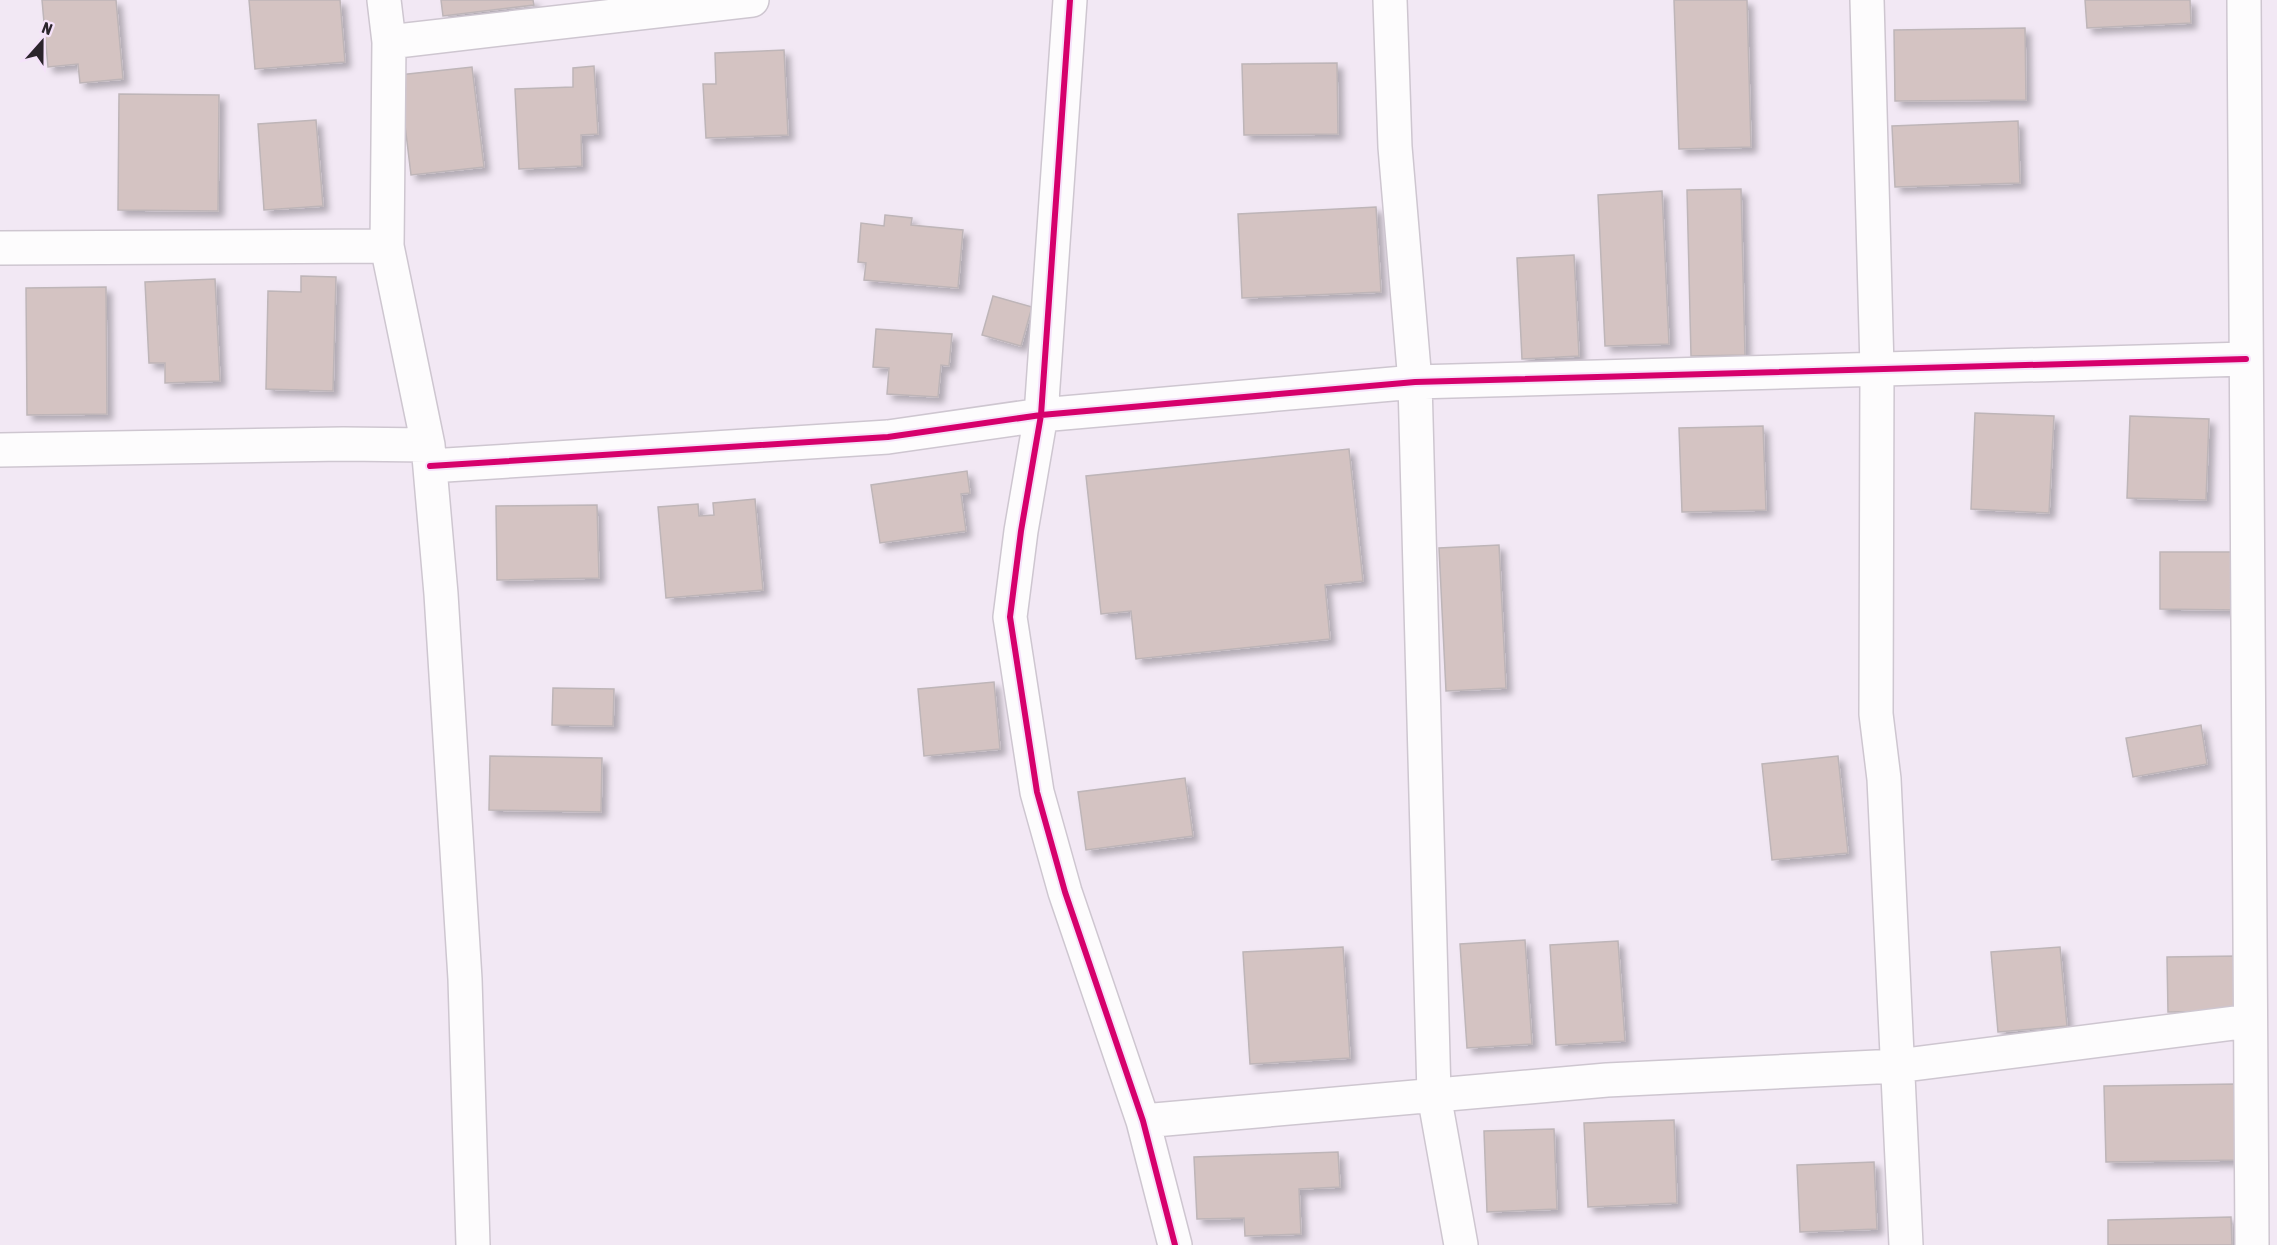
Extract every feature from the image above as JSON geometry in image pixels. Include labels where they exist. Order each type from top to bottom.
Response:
[{"type":"street","points":[[384,0],[388,42],[387,246],[429,456],[441,594],[465,979],[473,1245]]},
{"type":"street","points":[[388,42],[752,0]]},
{"type":"street","points":[[1070,0],[1041,415],[1020,531],[1010,617],[1037,792],[1065,892],[1143,1122],[1175,1245]]},
{"type":"street","points":[[1390,0],[1395,147],[1415,382],[1434,1095],[1461,1245]]},
{"type":"street","points":[[1867,0],[1877,368],[1876,714],[1884,779],[1906,1245]]},
{"type":"street","points":[[2244,0],[2252,1245]]},
{"type":"street","points":[[0,248],[387,246]]},
{"type":"street","points":[[0,450],[331,444],[429,456],[888,436],[1041,415],[1415,382],[2246,359]]},
{"type":"street","points":[[1143,1122],[1607,1080],[1897,1066],[2250,1021]]},
{"type":"building","points":[[42,0],[116,0],[123,79],[80,83],[78,64],[48,67]]},
{"type":"building","points":[[249,0],[340,0],[345,62],[255,69]]},
{"type":"building","points":[[441,0],[533,0],[534,5],[443,16]]},
{"type":"building","points":[[1674,0],[1747,0],[1751,147],[1679,149]]},
{"type":"building","points":[[2085,0],[2190,0],[2191,23],[2087,28]]},
{"type":"building","points":[[2025,28],[2026,100],[1895,101],[1894,30]]},
{"type":"building","points":[[784,50],[788,135],[706,138],[703,84],[716,84],[715,53]]},
{"type":"building","points":[[1337,63],[1338,134],[1244,135],[1242,64]]},
{"type":"building","points":[[594,66],[598,134],[581,135],[582,166],[519,169],[515,89],[573,87],[573,68]]},
{"type":"building","points":[[472,67],[484,167],[411,175],[399,75]]},
{"type":"building","points":[[119,94],[219,95],[218,211],[118,210]]},
{"type":"building","points":[[316,120],[323,206],[264,210],[258,124]]},
{"type":"building","points":[[2018,121],[2020,183],[1895,187],[1892,126]]},
{"type":"building","points":[[1741,189],[1745,355],[1691,356],[1687,190]]},
{"type":"building","points":[[1662,191],[1669,344],[1605,346],[1598,195]]},
{"type":"building","points":[[1376,207],[1381,292],[1242,298],[1238,214]]},
{"type":"building","points":[[885,215],[912,218],[911,225],[963,230],[958,288],[864,280],[866,263],[858,262],[861,223],[884,226]]},
{"type":"building","points":[[1574,255],[1579,356],[1522,359],[1517,258]]},
{"type":"building","points":[[301,276],[336,277],[333,391],[266,389],[268,291],[301,292]]},
{"type":"building","points":[[215,279],[220,381],[165,383],[165,363],[149,363],[145,282]]},
{"type":"building","points":[[106,287],[107,414],[27,415],[26,288]]},
{"type":"building","points":[[993,296],[1032,307],[1021,346],[982,335]]},
{"type":"building","points":[[876,329],[952,334],[949,366],[941,365],[938,397],[887,394],[889,368],[873,367]]},
{"type":"building","points":[[1975,413],[2054,416],[2049,513],[1971,509]]},
{"type":"building","points":[[2130,416],[2209,419],[2206,500],[2127,498]]},
{"type":"building","points":[[1763,426],[1766,510],[1682,512],[1679,428]]},
{"type":"building","points":[[1349,449],[1363,581],[1325,585],[1330,639],[1136,659],[1131,611],[1101,614],[1086,476]]},
{"type":"building","points":[[967,471],[970,493],[961,494],[966,531],[880,543],[871,485]]},
{"type":"building","points":[[755,499],[763,590],[666,598],[658,507],[698,504],[699,516],[714,515],[713,503]]},
{"type":"building","points":[[597,505],[599,578],[497,580],[496,506]]},
{"type":"building","points":[[1499,545],[1506,688],[1446,691],[1439,548]]},
{"type":"building","points":[[2160,552],[2239,552],[2238,610],[2160,609]]},
{"type":"building","points":[[994,682],[1000,749],[924,756],[918,689]]},
{"type":"building","points":[[553,688],[614,689],[613,726],[552,725]]},
{"type":"building","points":[[2201,725],[2207,764],[2133,777],[2126,738]]},
{"type":"building","points":[[490,756],[602,758],[601,812],[489,810]]},
{"type":"building","points":[[1838,756],[1848,853],[1772,860],[1762,764]]},
{"type":"building","points":[[1185,778],[1193,836],[1086,850],[1078,792]]},
{"type":"building","points":[[1525,940],[1532,1044],[1467,1048],[1460,944]]},
{"type":"building","points":[[1618,941],[1625,1041],[1556,1045],[1550,945]]},
{"type":"building","points":[[1343,947],[1350,1058],[1250,1064],[1243,952]]},
{"type":"building","points":[[2060,947],[2067,1026],[1998,1032],[1991,952]]},
{"type":"building","points":[[2238,956],[2239,1011],[2168,1012],[2167,957]]},
{"type":"building","points":[[2236,1084],[2238,1160],[2106,1162],[2104,1086]]},
{"type":"building","points":[[1674,1120],[1677,1203],[1588,1207],[1584,1123]]},
{"type":"building","points":[[1554,1129],[1557,1209],[1487,1212],[1484,1131]]},
{"type":"building","points":[[1338,1152],[1340,1187],[1299,1189],[1301,1234],[1245,1236],[1244,1218],[1197,1219],[1194,1157]]},
{"type":"building","points":[[1874,1162],[1877,1229],[1800,1232],[1797,1165]]},
{"type":"building","points":[[2231,1217],[2232,1245],[2108,1245],[2108,1220]]},
{"type":"cycle path","points":[[1070,0],[1041,415],[1021,531],[1010,617],[1037,792],[1065,892],[1143,1121],[1175,1245]]},
{"type":"cycle path","points":[[430,466],[888,437],[1041,415],[1415,382],[2246,359]]}]
